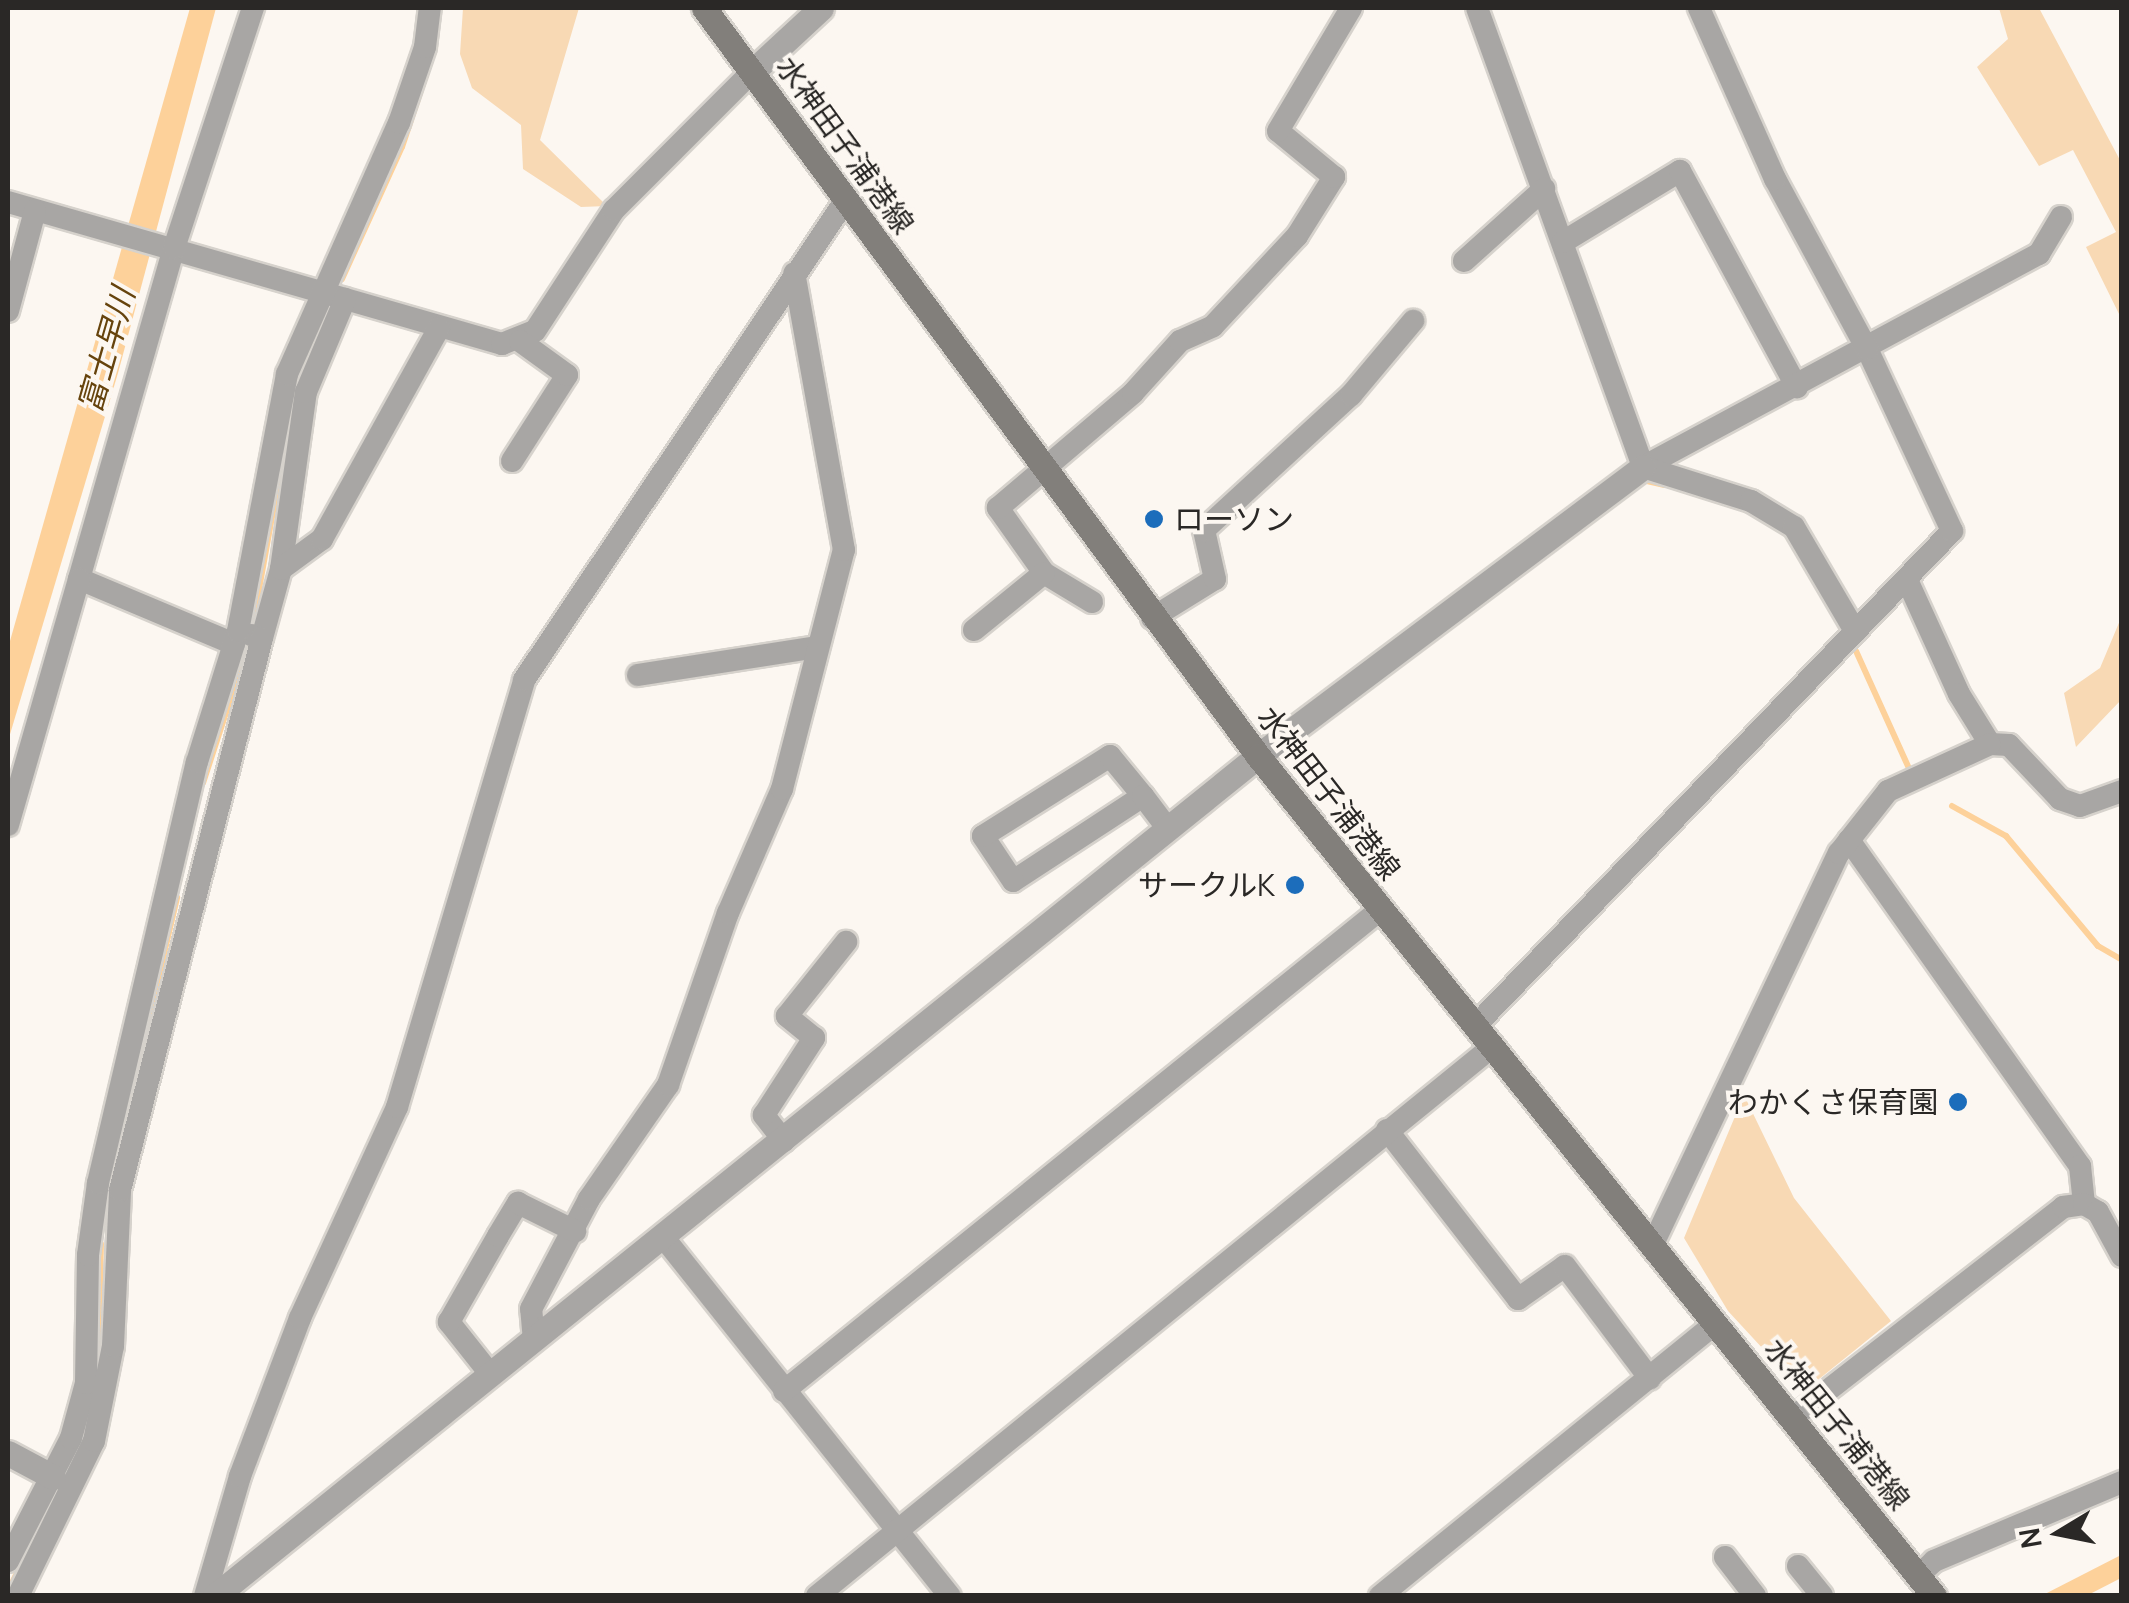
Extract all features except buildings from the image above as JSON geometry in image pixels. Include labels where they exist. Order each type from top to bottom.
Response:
[{"type":"main road","name":"水神田子浦港線","points":[[704,8],[1152,618],[1258,756],[1926,1586]]},
{"type":"street","points":[[8,825],[168,246],[253,8]]},
{"type":"street","points":[[18,1596],[63,1482],[86,1382],[88,1255],[98,1183],[197,762],[236,638],[276,419],[320,292],[399,123],[425,47],[430,8]]},
{"type":"street","points":[[8,202],[439,328],[502,344],[520,340],[536,331],[614,210],[822,8]]},
{"type":"street","points":[[1092,602],[1044,573],[998,508],[1133,393],[1180,341],[1212,326],[1297,236],[1334,177],[1278,131],[1351,8]]},
{"type":"street","points":[[1477,8],[1644,467]]},
{"type":"street","points":[[1476,1026],[1855,632],[1908,582],[1952,531],[1867,349],[1775,179],[1699,8]]},
{"type":"street","points":[[1563,242],[1680,171],[1797,387]]},
{"type":"street","points":[[1464,261],[1544,189]]},
{"type":"street","points":[[216,1594],[240,1476],[300,1318],[397,1107],[524,680],[845,200]]},
{"type":"street","points":[[8,311],[34,211]]},
{"type":"street","points":[[216,1594],[784,1142],[1258,756],[1644,467],[2039,254],[2061,217]]},
{"type":"street","points":[[534,1341],[531,1309],[576,1232],[589,1199],[668,1085],[728,913],[782,789],[844,550],[794,273]]},
{"type":"street","points":[[8,1562],[94,1441],[111,1361],[120,1190],[281,569],[306,392],[345,299]]},
{"type":"street","points":[[1152,618],[1214,579],[1204,530],[1351,396],[1413,321]]},
{"type":"street","points":[[281,569],[322,539],[439,328]]},
{"type":"street","points":[[512,461],[567,375],[520,340]]},
{"type":"street","points":[[1644,467],[1751,501],[1794,526],[1855,632]]},
{"type":"street","points":[[974,630],[1044,573]]},
{"type":"street","points":[[79,579],[236,638],[262,638]]},
{"type":"street","points":[[1908,582],[1958,694],[1990,744]]},
{"type":"street","points":[[638,675],[817,646]]},
{"type":"street","points":[[1652,1246],[1849,840],[1888,791],[1990,744],[2008,745],[2060,799],[2092,804],[2122,791]]},
{"type":"street","points":[[1143,796],[1013,880],[983,836],[1110,756],[1143,796],[1168,829]]},
{"type":"street","points":[[1849,840],[2080,1166],[2084,1204]]},
{"type":"street","points":[[784,1390],[1380,910]]},
{"type":"street","points":[[784,1142],[764,1116],[814,1038],[787,1016],[846,942]]},
{"type":"street","points":[[817,1596],[1492,1047]]},
{"type":"street","points":[[1387,1130],[1518,1299],[1564,1266],[1650,1379]]},
{"type":"street","points":[[491,1375],[449,1322],[498,1236],[518,1204],[576,1232]]},
{"type":"street","points":[[1792,1419],[2063,1207],[2084,1204],[2098,1212],[2122,1256]]},
{"type":"street","points":[[664,1238],[950,1596]]},
{"type":"street","points":[[1380,1596],[1715,1324]]},
{"type":"street","points":[[8,1453],[63,1482]]},
{"type":"street","points":[[1926,1586],[1934,1562],[2122,1482]]},
{"type":"street","points":[[1725,1557],[1755,1596]]},
{"type":"street","points":[[1798,1566],[1822,1596]]},
{"type":"shaded area","points":[[463,8],[579,8],[540,140],[607,206],[581,207],[523,169],[521,125],[472,88],[460,54]]},
{"type":"shaded area","points":[[1999,8],[2039,8],[2121,162],[2121,318],[2086,247],[2116,232],[2073,150],[2039,166],[1977,67],[2008,39]]},
{"type":"shaded area","points":[[2121,618],[2121,700],[2076,747],[2064,693],[2100,668]]},
{"type":"shaded area","points":[[1744,1095],[1794,1198],[1891,1321],[1803,1392],[1728,1311],[1684,1238]]},
{"type":"water","name":"富士早川","points":[[190,8],[216,8],[118,373],[8,741],[8,648]]},
{"type":"water","points":[[2121,1555],[2121,1578],[2088,1595],[2043,1595]]},
{"type":"waterway","points":[[342,279],[402,147],[433,54]]},
{"type":"waterway","points":[[297,386],[326,314]]},
{"type":"waterway","points":[[252,628],[288,427]]},
{"type":"waterway","points":[[1647,481],[1665,485]]},
{"type":"waterway","points":[[203,783],[247,648]]},
{"type":"waterway","points":[[1856,651],[1911,773]]},
{"type":"waterway","points":[[1952,806],[2006,836],[2098,946],[2122,960]]},
{"type":"waterway","points":[[113,1173],[177,897]]},
{"type":"waterway","points":[[98,1366],[101,1244]]},
{"type":"waterway","points":[[8,1591],[43,1520]]},
{"type":"place","name":"ローソン","points":[[1154,519]]},
{"type":"place","name":"サークルK","points":[[1295,885]]},
{"type":"place","name":"わかくさ保育園","points":[[1958,1102]]}]
